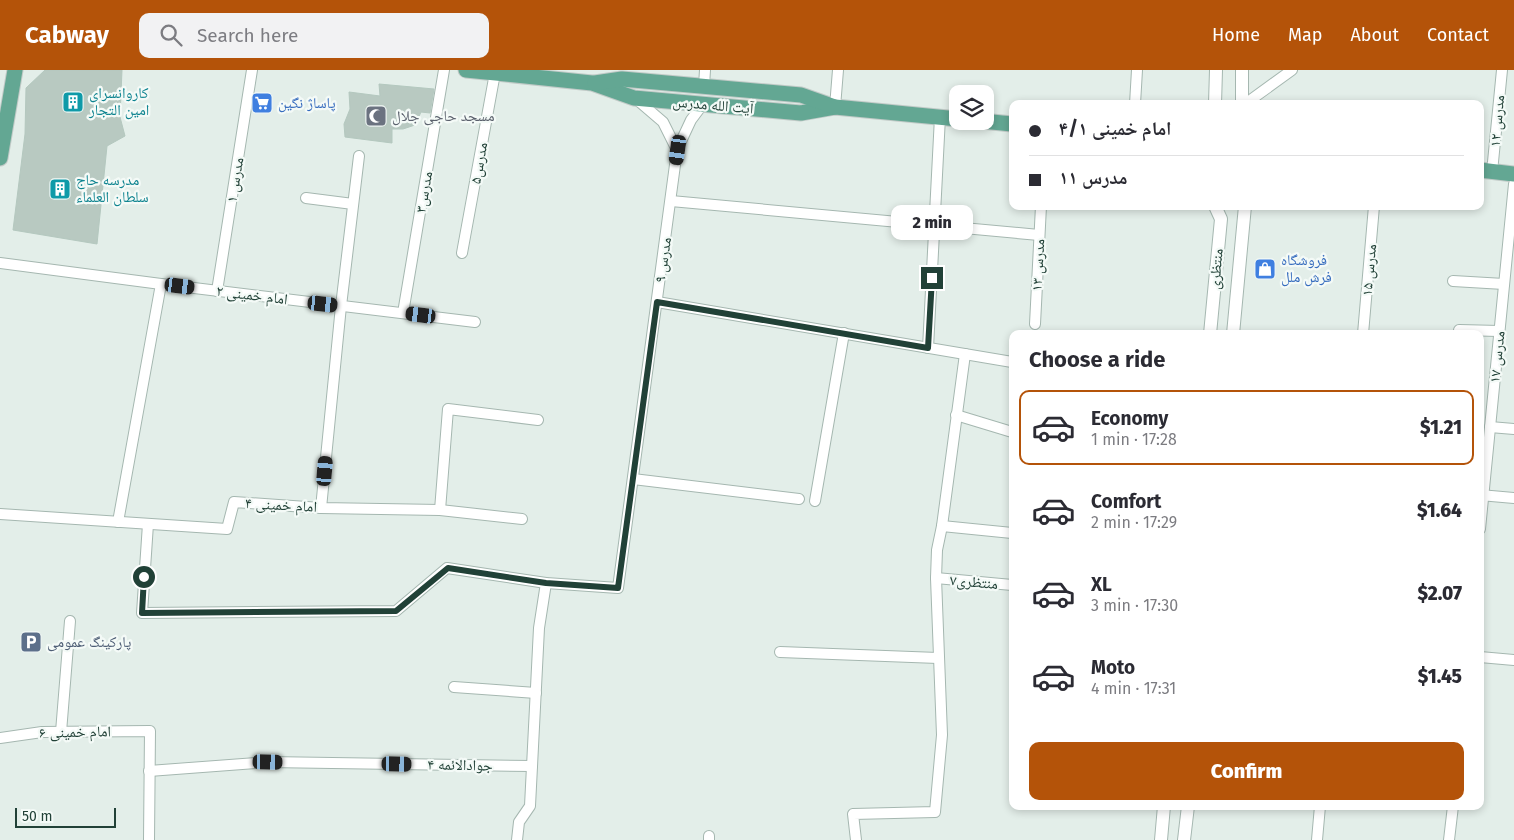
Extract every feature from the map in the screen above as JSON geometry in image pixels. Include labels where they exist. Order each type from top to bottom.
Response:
[{"type":"main road","points":[[0,158],[15,70]]},
{"type":"main road","name":"آیت الله مدرس","points":[[466,70],[592,83],[634,98],[801,113],[835,107]]},
{"type":"main road","name":"آیت الله مدرس","points":[[592,83],[622,78],[802,95],[835,107],[949,118]]},
{"type":"main road","points":[[994,122],[1009,124]]},
{"type":"main road","points":[[1486,171],[1514,174]]},
{"type":"street","name":"مدرس ۱","points":[[217,291],[252,70]]},
{"type":"street","name":"مدرس۳","points":[[403,313],[444,70]]},
{"type":"street","points":[[704,86],[705,70]]},
{"type":"street","points":[[835,107],[838,70]]},
{"type":"street","points":[[1135,100],[1137,70]]},
{"type":"street","points":[[1215,100],[1216,70]]},
{"type":"street","points":[[1242,70],[1244,100]]},
{"type":"street","points":[[1250,100],[1292,70]]},
{"type":"street","name":"مدرس ۱۲","points":[[1486,171],[1502,70]]},
{"type":"street","name":"مدرس۵","points":[[462,253],[491,72]]},
{"type":"street","points":[[634,98],[663,122],[678,150]]},
{"type":"street","name":"مدرس ۹","points":[[546,583],[618,588],[678,150],[702,104]]},
{"type":"street","points":[[928,348],[940,117]]},
{"type":"street","points":[[321,508],[341,306],[359,156]]},
{"type":"street","name":"مدرس ۱۷","points":[[1484,478],[1514,184]]},
{"type":"street","points":[[306,198],[353,204]]},
{"type":"street","points":[[670,201],[1039,235]]},
{"type":"street","name":"مدرس ۱۳","points":[[1035,324],[1041,210]]},
{"type":"street","name":"منتظری","points":[[1210,330],[1221,219],[1217,210]]},
{"type":"street","name":"منتظری","points":[[1233,330],[1245,210]]},
{"type":"street","name":"مدرس ۱۵","points":[[1363,330],[1374,210]]},
{"type":"street","name":"امام خمینی ۲","points":[[0,263],[475,322]]},
{"type":"street","points":[[1453,281],[1504,284]]},
{"type":"street","points":[[118,522],[162,284]]},
{"type":"street","points":[[1214,292],[1237,294]]},
{"type":"street","points":[[657,302],[1009,361]]},
{"type":"street","points":[[1484,331],[1500,332]]},
{"type":"street","points":[[815,501],[844,334]]},
{"type":"street","points":[[856,840],[853,814],[935,812],[942,735],[938,658],[937,550],[942,526],[965,354]]},
{"type":"street","points":[[440,510],[448,409],[538,420]]},
{"type":"street","points":[[956,414],[1009,431]]},
{"type":"street","points":[[1490,427],[1514,429]]},
{"type":"street","points":[[633,479],[799,499]]},
{"type":"street","points":[[1484,495],[1514,498]]},
{"type":"street","name":"امام خمینی ۴","points":[[0,514],[227,529],[234,502],[321,508],[440,510],[522,519]]},
{"type":"street","points":[[148,524],[142,613],[396,611],[448,568],[546,583],[539,628],[530,806],[519,822],[517,840]]},
{"type":"street","points":[[942,526],[1009,533]]},
{"type":"street","name":"منتظری۷","points":[[936,578],[1009,585]]},
{"type":"street","points":[[60,732],[70,622]]},
{"type":"street","points":[[780,652],[938,658]]},
{"type":"street","points":[[1484,657],[1514,660]]},
{"type":"street","points":[[454,687],[536,693]]},
{"type":"street","name":"امام خمینی ۶","points":[[0,738],[42,732],[150,731],[149,771]]},
{"type":"street","name":"جوادالائمه ۴","points":[[149,771],[268,762],[532,766]]},
{"type":"street","points":[[149,771],[149,840]]},
{"type":"street","points":[[1161,840],[1164,810]]},
{"type":"street","points":[[1184,840],[1188,810]]},
{"type":"street","points":[[1317,840],[1320,810]]},
{"type":"street","points":[[1449,840],[1453,810]]},
{"type":"building","points":[[45,70],[122,70],[120,117],[125,136],[107,146],[97,244],[13,230],[25,134],[26,88]]},
{"type":"building","name":"مسجد حاجی جلال","points":[[379,84],[434,89],[430,113],[421,112],[415,125],[403,129],[392,129],[392,143],[345,137],[344,124],[350,109],[349,92],[380,96]]},
{"type":"place","name":"کاروانسرای امین التجار","points":[[73,102]]},
{"type":"place","name":"پاساژ نگین","points":[[262,103]]},
{"type":"place","name":"مسجد حاجی جلال","points":[[376,116]]},
{"type":"place","name":"مدرسه حاج سلطان العلماء","points":[[60,189]]},
{"type":"place","name":"فروشگاه فرش ملل","points":[[1265,269]]},
{"type":"place","name":"پارکینگ عمومی","points":[[31,642]]},
{"type":"route","points":[[144,577],[142,613],[396,611],[448,568],[546,583],[618,588],[657,302],[928,348],[932,278]]}]
